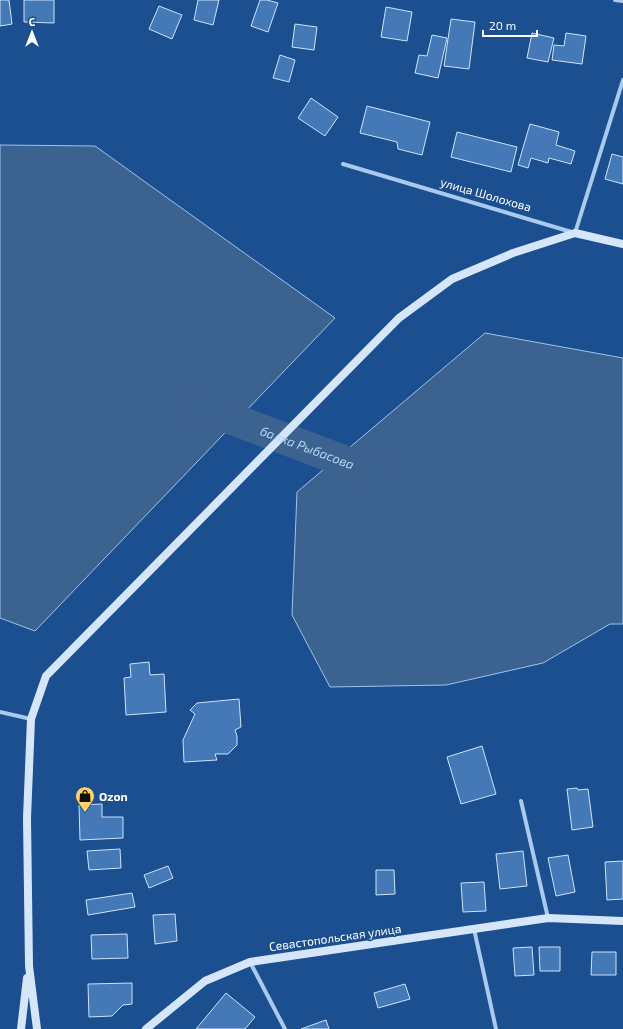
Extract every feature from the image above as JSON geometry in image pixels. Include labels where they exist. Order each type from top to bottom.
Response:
[{"type":"main road","name":"улица Шолохова","points":[[575,233],[623,244]]},
{"type":"main road","points":[[37,1029],[29,966],[27,818],[31,719],[46,676],[400,318],[452,279],[513,253],[575,233]]},
{"type":"main road","name":"Севастопольская улица","points":[[146,1029],[205,982],[250,962],[548,918],[623,921]]},
{"type":"main road","points":[[21,1029],[29,966]]},
{"type":"street","points":[[615,0],[623,1]]},
{"type":"street","points":[[575,233],[623,80]]},
{"type":"street","name":"улица Шолохова","points":[[343,164],[575,233]]},
{"type":"street","points":[[0,712],[31,719]]},
{"type":"street","points":[[521,801],[548,918]]},
{"type":"street","points":[[474,929],[496,1029]]},
{"type":"street","points":[[250,962],[285,1029]]},
{"type":"water","points":[[0,145],[95,146],[335,318],[35,631],[0,618]]},
{"type":"water","points":[[485,333],[623,358],[623,624],[610,624],[543,663],[446,685],[330,687],[292,615],[297,492]]},
{"type":"building","points":[[0,0],[9,0],[12,24],[0,26]]},
{"type":"building","points":[[24,0],[54,0],[54,23],[24,22]]},
{"type":"building","points":[[198,0],[219,0],[213,25],[194,20]]},
{"type":"building","points":[[260,0],[278,3],[268,32],[251,26]]},
{"type":"building","points":[[159,6],[182,15],[172,39],[149,29]]},
{"type":"building","points":[[386,7],[412,12],[407,41],[381,37]]},
{"type":"building","points":[[451,19],[475,22],[469,69],[444,66]]},
{"type":"building","points":[[295,24],[317,27],[314,50],[292,47]]},
{"type":"building","points":[[532,33],[554,38],[548,62],[527,58]]},
{"type":"building","points":[[566,33],[586,36],[582,64],[552,60],[554,45],[564,46]]},
{"type":"building","points":[[432,35],[447,38],[438,78],[415,73],[419,55],[427,56]]},
{"type":"building","points":[[280,55],[295,60],[289,82],[273,78]]},
{"type":"building","points":[[311,98],[338,117],[325,136],[298,118]]},
{"type":"building","points":[[367,106],[430,122],[422,155],[398,149],[397,142],[360,133]]},
{"type":"building","points":[[530,124],[559,132],[556,145],[575,151],[571,164],[549,158],[548,163],[531,158],[528,168],[518,165]]},
{"type":"building","points":[[457,132],[517,147],[511,172],[451,157]]},
{"type":"building","points":[[612,154],[623,157],[623,184],[605,179]]},
{"type":"building","points":[[149,662],[150,675],[164,674],[166,712],[126,715],[124,678],[131,677],[130,664]]},
{"type":"building","points":[[239,699],[241,727],[235,730],[237,745],[228,754],[215,754],[217,760],[184,762],[183,740],[195,714],[190,710],[197,703]]},
{"type":"building","points":[[482,746],[496,794],[461,804],[447,757]]},
{"type":"building","points":[[577,788],[578,790],[588,789],[593,827],[572,830],[567,789]]},
{"type":"building","points":[[102,804],[102,817],[123,817],[123,838],[80,840],[79,805]]},
{"type":"building","points":[[120,849],[121,868],[89,870],[87,851]]},
{"type":"building","points":[[523,851],[527,886],[500,889],[496,854]]},
{"type":"building","points":[[568,855],[575,892],[556,896],[548,858]]},
{"type":"building","points":[[623,861],[623,899],[607,900],[605,862]]},
{"type":"building","points":[[168,866],[173,878],[149,888],[144,875]]},
{"type":"building","points":[[376,870],[394,870],[395,894],[376,895]]},
{"type":"building","points":[[484,882],[486,911],[463,912],[461,883]]},
{"type":"building","points":[[132,893],[135,907],[88,915],[86,900]]},
{"type":"building","points":[[175,914],[177,941],[155,944],[153,915]]},
{"type":"building","points":[[127,934],[128,958],[92,959],[91,935]]},
{"type":"building","points":[[532,947],[534,975],[515,976],[513,948]]},
{"type":"building","points":[[539,947],[560,947],[560,971],[540,971]]},
{"type":"building","points":[[592,952],[616,952],[616,975],[591,975]]},
{"type":"building","points":[[132,983],[132,1004],[123,1005],[112,1016],[89,1017],[88,984]]},
{"type":"building","points":[[405,984],[410,999],[378,1008],[374,993]]},
{"type":"building","points":[[226,993],[255,1017],[245,1029],[196,1029]]},
{"type":"building","points":[[326,1020],[329,1029],[301,1029]]},
{"type":"waterway","name":"балка Рыбасова","points":[[195,405],[378,474]]},
{"type":"place","name":"Ozon","points":[[85,813]]}]
